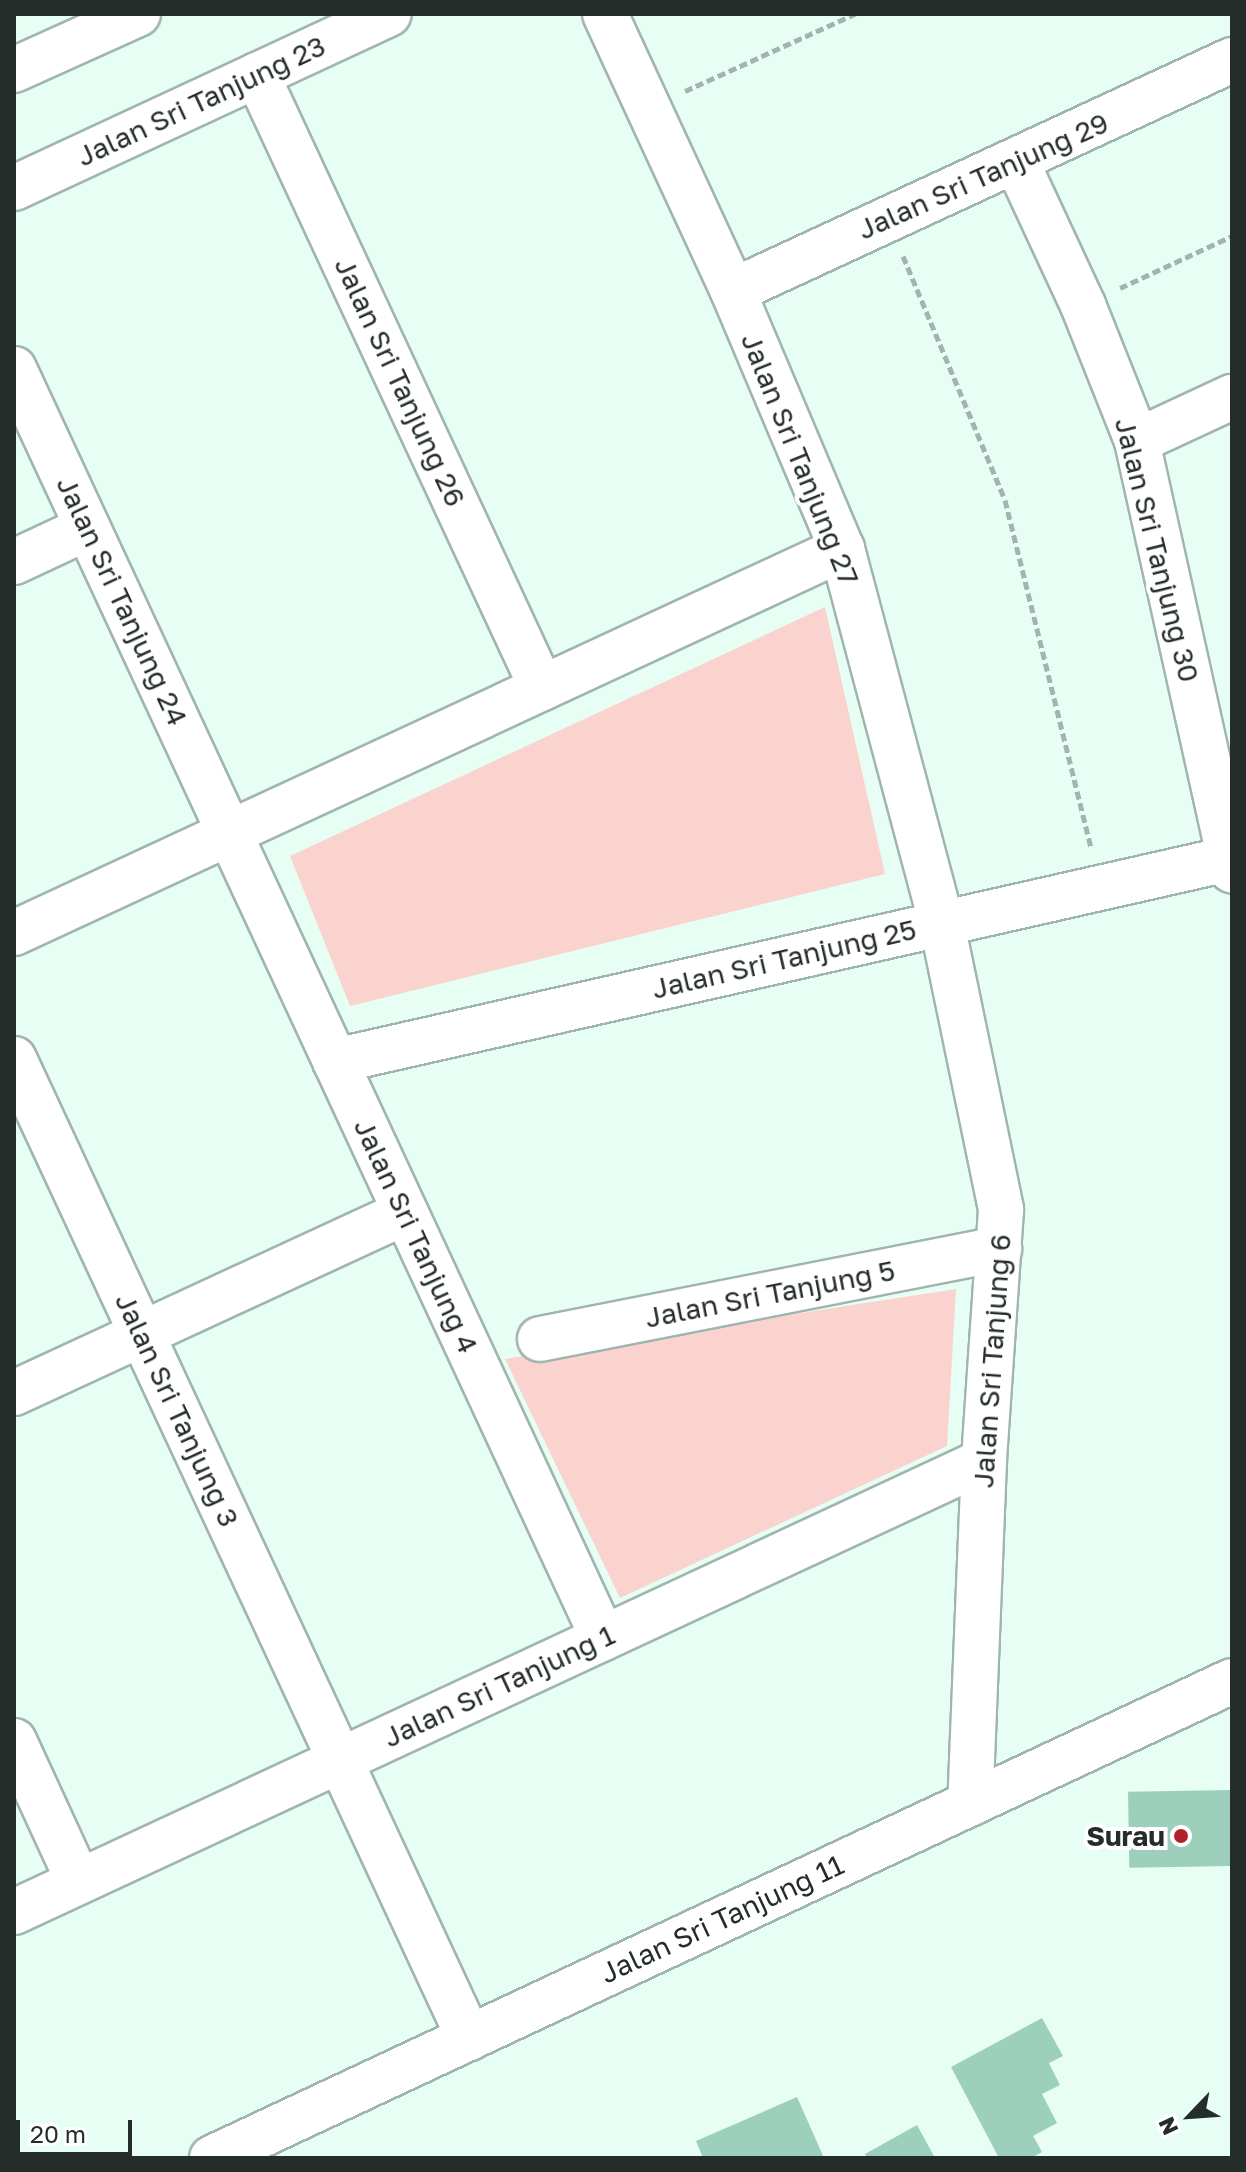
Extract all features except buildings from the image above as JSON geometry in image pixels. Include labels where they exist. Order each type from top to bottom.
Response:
[{"type":"street","points":[[14,70],[138,14]]},
{"type":"street","name":"Jalan Sri Tanjung 23","points":[[14,188],[389,14]]},
{"type":"street","name":"Jalan Sri Tanjung 27","points":[[605,14],[733,291],[842,549],[942,924]]},
{"type":"street","name":"Jalan Sri Tanjung 29","points":[[733,291],[1017,163],[1232,60]]},
{"type":"street","name":"Jalan Sri Tanjung 26","points":[[257,75],[542,688]]},
{"type":"street","name":"Jalan Sri Tanjung 30","points":[[1017,163],[1083,305],[1137,441],[1231,862]]},
{"type":"street","name":"Jalan Sri Tanjung 24","points":[[14,369],[230,833]]},
{"type":"street","points":[[1137,441],[1232,397]]},
{"type":"street","points":[[14,562],[87,528]]},
{"type":"street","points":[[14,933],[842,549]]},
{"type":"street","name":"Jalan Sri Tanjung 4","points":[[230,833],[603,1638]]},
{"type":"street","name":"Jalan Sri Tanjung 25","points":[[335,1061],[1101,887],[1231,862]]},
{"type":"street","name":"Jalan Sri Tanjung 6","points":[[942,924],[1001,1210],[984,1461],[970,1804]]},
{"type":"street","name":"Jalan Sri Tanjung 3","points":[[14,1059],[469,2038]]},
{"type":"street","points":[[14,1393],[405,1212]]},
{"type":"street","name":"Jalan Sri Tanjung 5","points":[[540,1339],[999,1249]]},
{"type":"street","name":"Jalan Sri Tanjung 1","points":[[14,1912],[984,1461]]},
{"type":"street","name":"Jalan Sri Tanjung 11","points":[[212,2158],[1232,1681]]},
{"type":"street","points":[[14,1741],[79,1882]]},
{"type":"path","points":[[650,107],[855,14]]},
{"type":"path","points":[[888,219],[1005,500],[1101,887]]},
{"type":"path","points":[[1083,305],[1232,236]]},
{"type":"shaded area","points":[[825,607],[885,874],[350,1006],[290,856]]},
{"type":"shaded area","points":[[956,1289],[947,1446],[620,1598],[505,1359]]},
{"type":"place","name":"Surau","points":[[1181,1836]]}]
